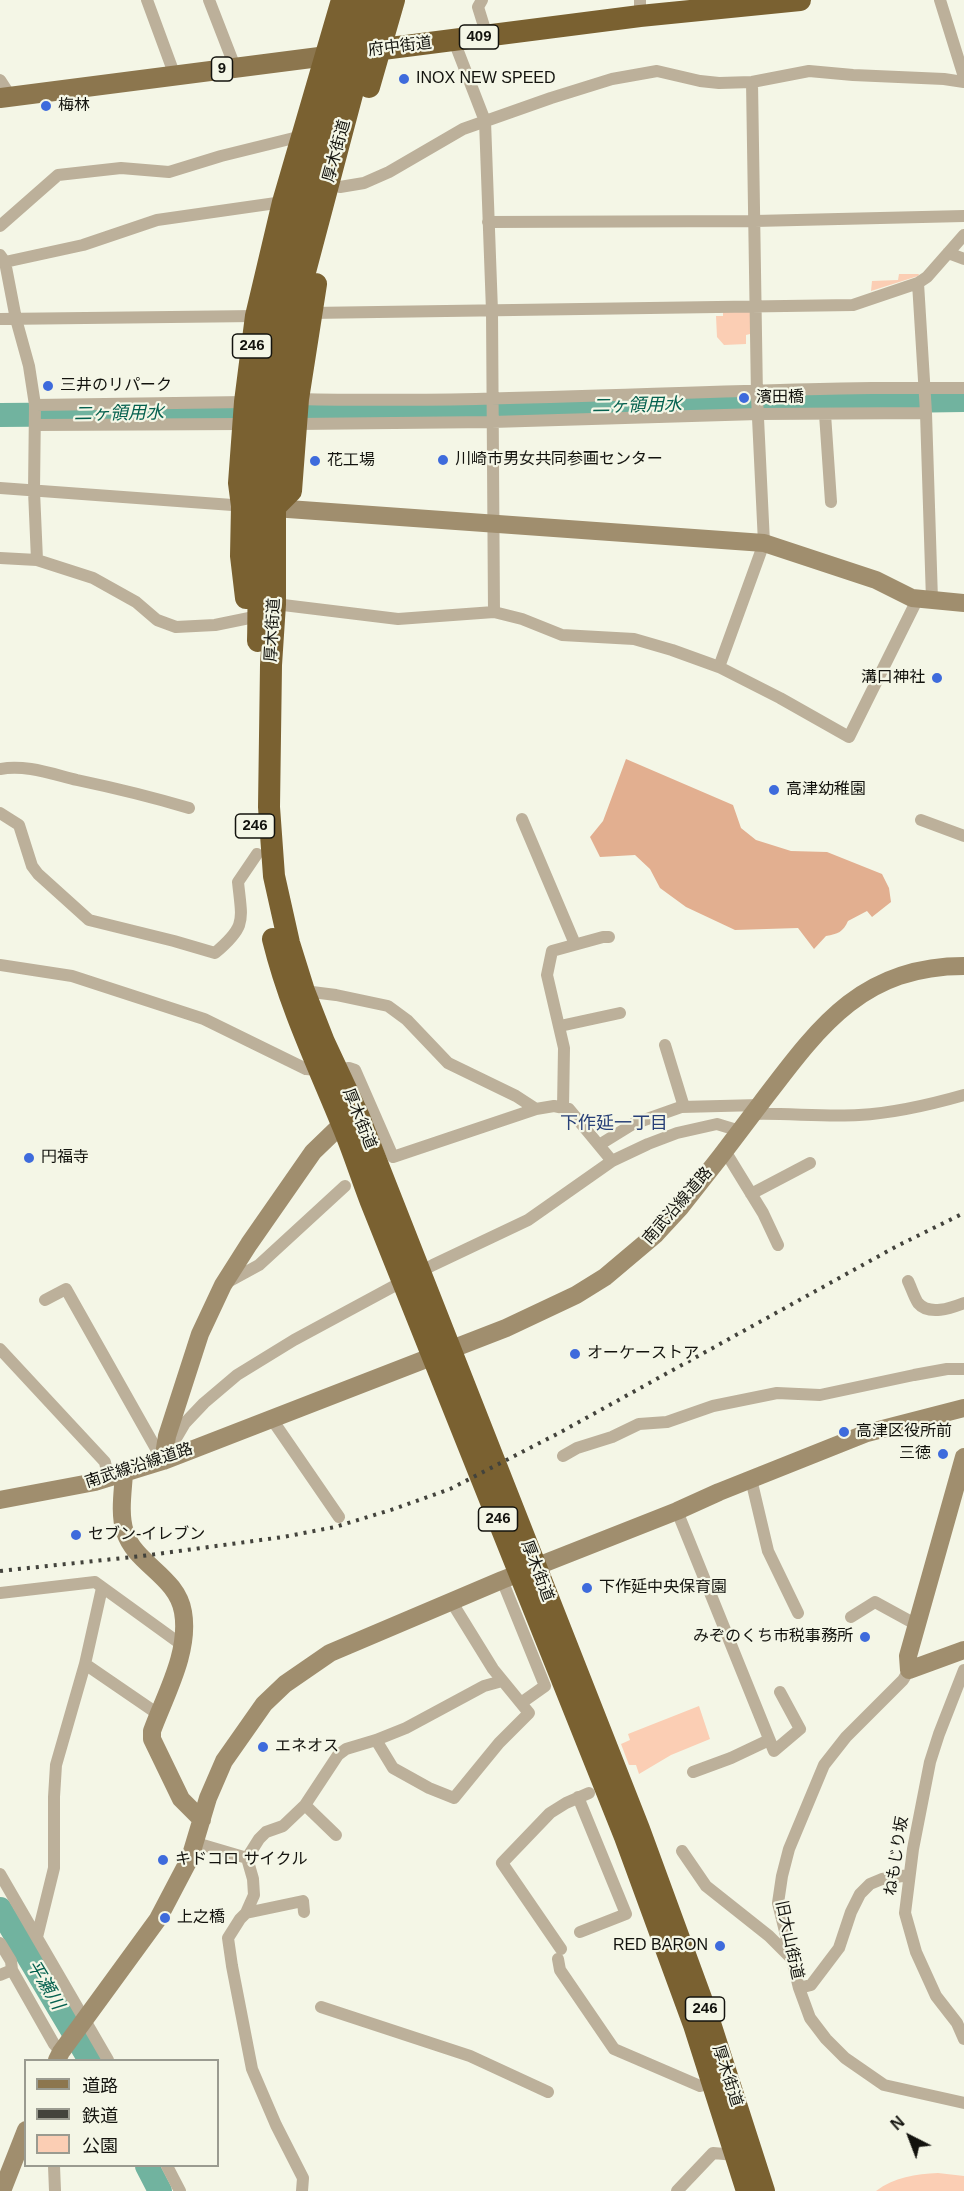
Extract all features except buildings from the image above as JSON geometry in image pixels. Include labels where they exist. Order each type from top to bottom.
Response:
[{"type":"highway","name":"246","points":[[258,507],[291,491],[265,418],[256,316],[283,202],[342,0]]},
{"type":"highway","name":"厚木街道","points":[[359,0],[300,211],[279,298],[265,418],[258,507],[261,612],[253,800],[257,854],[266,908],[284,981],[351,1121],[632,1833],[709,2020],[765,2191]]},
{"type":"highway","name":"厚木街道","points":[[265,418],[376,0]]},
{"type":"highway","name":"246","points":[[265,418],[298,399],[310,313],[323,248],[394,0]]},
{"type":"highway","name":"府中街道","points":[[327,56],[487,36],[640,8],[800,0]]},
{"type":"highway","name":"厚木街道","points":[[261,612],[271,665],[269,807],[274,876],[289,943],[328,1070]]},
{"type":"highway","name":"厚木街道","points":[[632,1833],[747,2191]]},
{"type":"main road","name":"府中街道","points":[[5,97],[327,56]]},
{"type":"street","points":[[147,0],[175,76]]},
{"type":"street","points":[[209,0],[235,67]]},
{"type":"street","points":[[482,0],[478,7],[487,36]]},
{"type":"street","points":[[940,0],[964,77]]},
{"type":"street","points":[[454,41],[485,121],[492,311],[494,612]]},
{"type":"street","points":[[340,187],[364,183],[389,172],[448,136],[485,121],[612,80],[657,71],[700,81],[752,82],[809,71],[964,82]]},
{"type":"street","points":[[0,80],[5,97]]},
{"type":"street","points":[[718,667],[764,543],[758,403],[752,82]]},
{"type":"street","points":[[0,226],[58,175],[121,168],[170,172],[302,135]]},
{"type":"street","points":[[37,560],[34,491],[35,415],[29,366],[2,258],[83,245],[157,220],[283,202]]},
{"type":"street","points":[[488,222],[964,216]]},
{"type":"street","points":[[310,313],[853,305],[918,283],[964,235]]},
{"type":"street","points":[[948,253],[964,259]]},
{"type":"street","points":[[0,558],[37,560],[93,578],[136,602],[157,620],[176,627],[215,625],[261,612],[398,619],[494,612],[562,635],[634,639],[718,667],[780,698],[849,737],[925,599],[925,401],[918,283]]},
{"type":"street","points":[[0,319],[256,316]]},
{"type":"street","points":[[298,399],[390,401],[492,410],[758,403],[825,414],[925,401],[964,388]]},
{"type":"street","points":[[388,421],[390,401]]},
{"type":"street","points":[[35,415],[388,421],[492,410],[925,401]]},
{"type":"street","points":[[825,414],[831,502]]},
{"type":"street","points":[[35,415],[265,418]]},
{"type":"street","points":[[0,488],[764,543],[876,580],[925,599],[964,603]]},
{"type":"street","points":[[0,769],[11,767],[36,770],[142,794],[189,808]]},
{"type":"street","points":[[0,813],[19,825],[32,866],[38,874],[89,920],[174,940],[215,953],[237,932],[242,920],[238,882],[257,854]]},
{"type":"street","points":[[522,819],[575,944]]},
{"type":"street","points":[[921,820],[964,836]]},
{"type":"street","points":[[563,1108],[564,1048],[547,975],[552,951],[609,937]]},
{"type":"street","points":[[0,965],[72,976],[204,1019],[306,1069],[350,1068],[355,1070],[393,1157],[537,1109],[554,1106],[569,1109],[612,1161]]},
{"type":"street","name":"南武沿線道路","points":[[240,1429],[506,1328],[576,1295],[605,1277],[656,1234],[680,1208],[822,1026],[863,993],[914,971],[942,966],[964,966]]},
{"type":"street","points":[[304,991],[336,994],[388,1006],[407,1020],[448,1063],[516,1096],[537,1109]]},
{"type":"street","points":[[560,1026],[620,1013]]},
{"type":"street","points":[[665,1045],[684,1107]]},
{"type":"street","points":[[599,1145],[633,1124],[684,1107],[857,1115],[907,1110],[964,1095]]},
{"type":"street","points":[[163,1461],[167,1436],[200,1334],[223,1285],[299,1171],[327,1137],[351,1121]]},
{"type":"street","points":[[163,1461],[185,1423],[204,1403],[237,1375],[294,1340],[433,1265],[528,1220],[612,1161],[648,1144],[677,1133],[717,1124],[740,1131]]},
{"type":"street","points":[[725,1151],[778,1245]]},
{"type":"street","points":[[751,1194],[810,1163]]},
{"type":"street","points":[[223,1285],[259,1265],[345,1186]]},
{"type":"street","points":[[908,1281],[919,1304],[929,1310],[946,1309],[964,1303]]},
{"type":"street","points":[[45,1300],[66,1288],[163,1461]]},
{"type":"street","points":[[0,1349],[116,1475],[125,1533],[132,1546],[176,1592],[184,1614],[182,1645],[152,1731],[152,1739],[180,1799],[202,1820]]},
{"type":"street","points":[[563,1456],[577,1448],[612,1437],[639,1424],[667,1422],[713,1406],[777,1393],[820,1395],[947,1369],[964,1369]]},
{"type":"street","points":[[0,1943],[11,1961],[12,1970],[61,2053],[158,1919],[196,1843],[208,1798],[224,1761],[264,1704],[285,1684],[330,1653],[502,1580],[867,1433],[964,1408]]},
{"type":"street","points":[[271,1418],[339,1517]]},
{"type":"street","name":"南武線沿線道路","points":[[0,1500],[116,1475],[163,1461],[240,1429]]},
{"type":"street","points":[[964,1457],[908,1656],[909,1670],[964,1650]]},
{"type":"street","points":[[751,1479],[768,1551],[798,1613]]},
{"type":"street","points":[[677,1511],[774,1751],[800,1729],[780,1692]]},
{"type":"street","points":[[502,1580],[545,1686],[521,1703]]},
{"type":"street","points":[[0,1593],[95,1582],[182,1645]]},
{"type":"street","points":[[37,1937],[54,1868],[56,1765],[85,1664],[102,1588]]},
{"type":"street","points":[[376,1740],[393,1768],[429,1788],[454,1798],[499,1743],[529,1713],[502,1681],[451,1601]]},
{"type":"street","points":[[851,1617],[876,1602],[917,1625]]},
{"type":"street","points":[[85,1664],[158,1714]]},
{"type":"street","name":"旧大山街道","points":[[909,1670],[903,1680],[846,1737],[824,1765],[789,1849],[778,1904],[799,1988],[810,2018],[826,2039],[865,2073],[884,2085],[964,2103]]},
{"type":"street","name":"ねもじり坂","points":[[964,1670],[930,1762],[904,1913],[916,1952],[936,1996],[957,2023],[964,2039]]},
{"type":"street","points":[[302,2191],[303,2178],[276,2125],[252,2068],[228,1938],[246,1913],[254,1895],[253,1879],[247,1858],[259,1839],[267,1832],[283,1826],[305,1805],[338,1755],[346,1749],[406,1728],[484,1686],[502,1681]]},
{"type":"street","points":[[693,1772],[731,1758],[769,1740]]},
{"type":"street","points":[[580,1932],[626,1914],[584,1795],[550,1813],[502,1863],[559,1954],[560,1970],[614,2049],[700,2086],[712,2083]]},
{"type":"street","points":[[305,1805],[336,1835]]},
{"type":"street","points":[[196,1843],[247,1858]]},
{"type":"street","points":[[682,1851],[706,1886],[768,1936],[791,1958]]},
{"type":"street","points":[[0,1874],[107,2059]]},
{"type":"street","points":[[799,1988],[811,1985],[838,1948],[860,1894],[870,1884],[882,1879],[909,1875]]},
{"type":"street","points":[[246,1913],[303,1901],[304,1912]]},
{"type":"street","points":[[0,1975],[12,1970]]},
{"type":"street","points":[[321,2007],[470,2056],[548,2092]]},
{"type":"street","points":[[2,2191],[24,2135]]},
{"type":"street","points":[[677,2191],[713,2153],[736,2155]]},
{"type":"street","points":[[54,2167],[55,2191]]},
{"type":"street","points":[[168,2167],[180,2191]]},
{"type":"green space","points":[[899,274],[919,274],[871,291],[872,281],[898,280]]},
{"type":"green space","points":[[750,310],[750,334],[746,335],[746,344],[724,345],[717,337],[716,316],[723,316],[723,311]]},
{"type":"green space","points":[[699,1706],[710,1739],[671,1755],[639,1774],[636,1765],[629,1765],[621,1744],[630,1740],[628,1734]]},
{"type":"green space","points":[[938,2173],[964,2176],[964,2191],[876,2191],[890,2182],[906,2177]]},
{"type":"shaded area","points":[[626,759],[733,805],[741,828],[756,840],[791,851],[827,852],[882,874],[889,888],[891,902],[872,917],[867,911],[848,921],[842,930],[826,936],[814,949],[798,928],[735,930],[686,907],[660,888],[650,869],[635,855],[600,857],[590,837],[603,821]]},
{"type":"waterway","name":"二ヶ領用水","points":[[309,413],[412,408],[964,400]]},
{"type":"waterway","name":"二ヶ領用水","points":[[0,415],[237,413]]},
{"type":"waterway","name":"平瀬川","points":[[0,1909],[89,2059]]},
{"type":"waterway","name":"平瀬川","points":[[148,2167],[160,2191]]},
{"type":"railway","points":[[0,1571],[142,1556],[283,1537],[335,1527],[450,1489],[559,1433],[897,1246],[964,1213]]},
{"type":"place","name":"INOX NEW SPEED","points":[[404,79]]},
{"type":"place","name":"梅林","points":[[46,106]]},
{"type":"place","name":"三井のリパーク","points":[[48,386]]},
{"type":"place","name":"濱田橋","points":[[744,398]]},
{"type":"place","name":"川崎市男女共同参画センター","points":[[443,460]]},
{"type":"place","name":"花工場","points":[[315,461]]},
{"type":"place","name":"溝口神社","points":[[937,678]]},
{"type":"place","name":"高津幼稚園","points":[[774,790]]},
{"type":"place","name":"円福寺","points":[[29,1158]]},
{"type":"place","name":"オーケーストア","points":[[575,1354]]},
{"type":"place","name":"高津区役所前","points":[[844,1432]]},
{"type":"place","name":"三徳","points":[[943,1454]]},
{"type":"place","name":"セブン-イレブン","points":[[76,1535]]},
{"type":"place","name":"下作延中央保育園","points":[[587,1588]]},
{"type":"place","name":"みぞのくち市税事務所","points":[[865,1637]]},
{"type":"place","name":"エネオス","points":[[263,1747]]},
{"type":"place","name":"キドコロ サイクル","points":[[163,1860]]},
{"type":"place","name":"上之橋","points":[[165,1918]]},
{"type":"place","name":"RED BARON","points":[[720,1946]]},
{"type":"district","name":"下作延一丁目","points":[[614,1124]]}]
